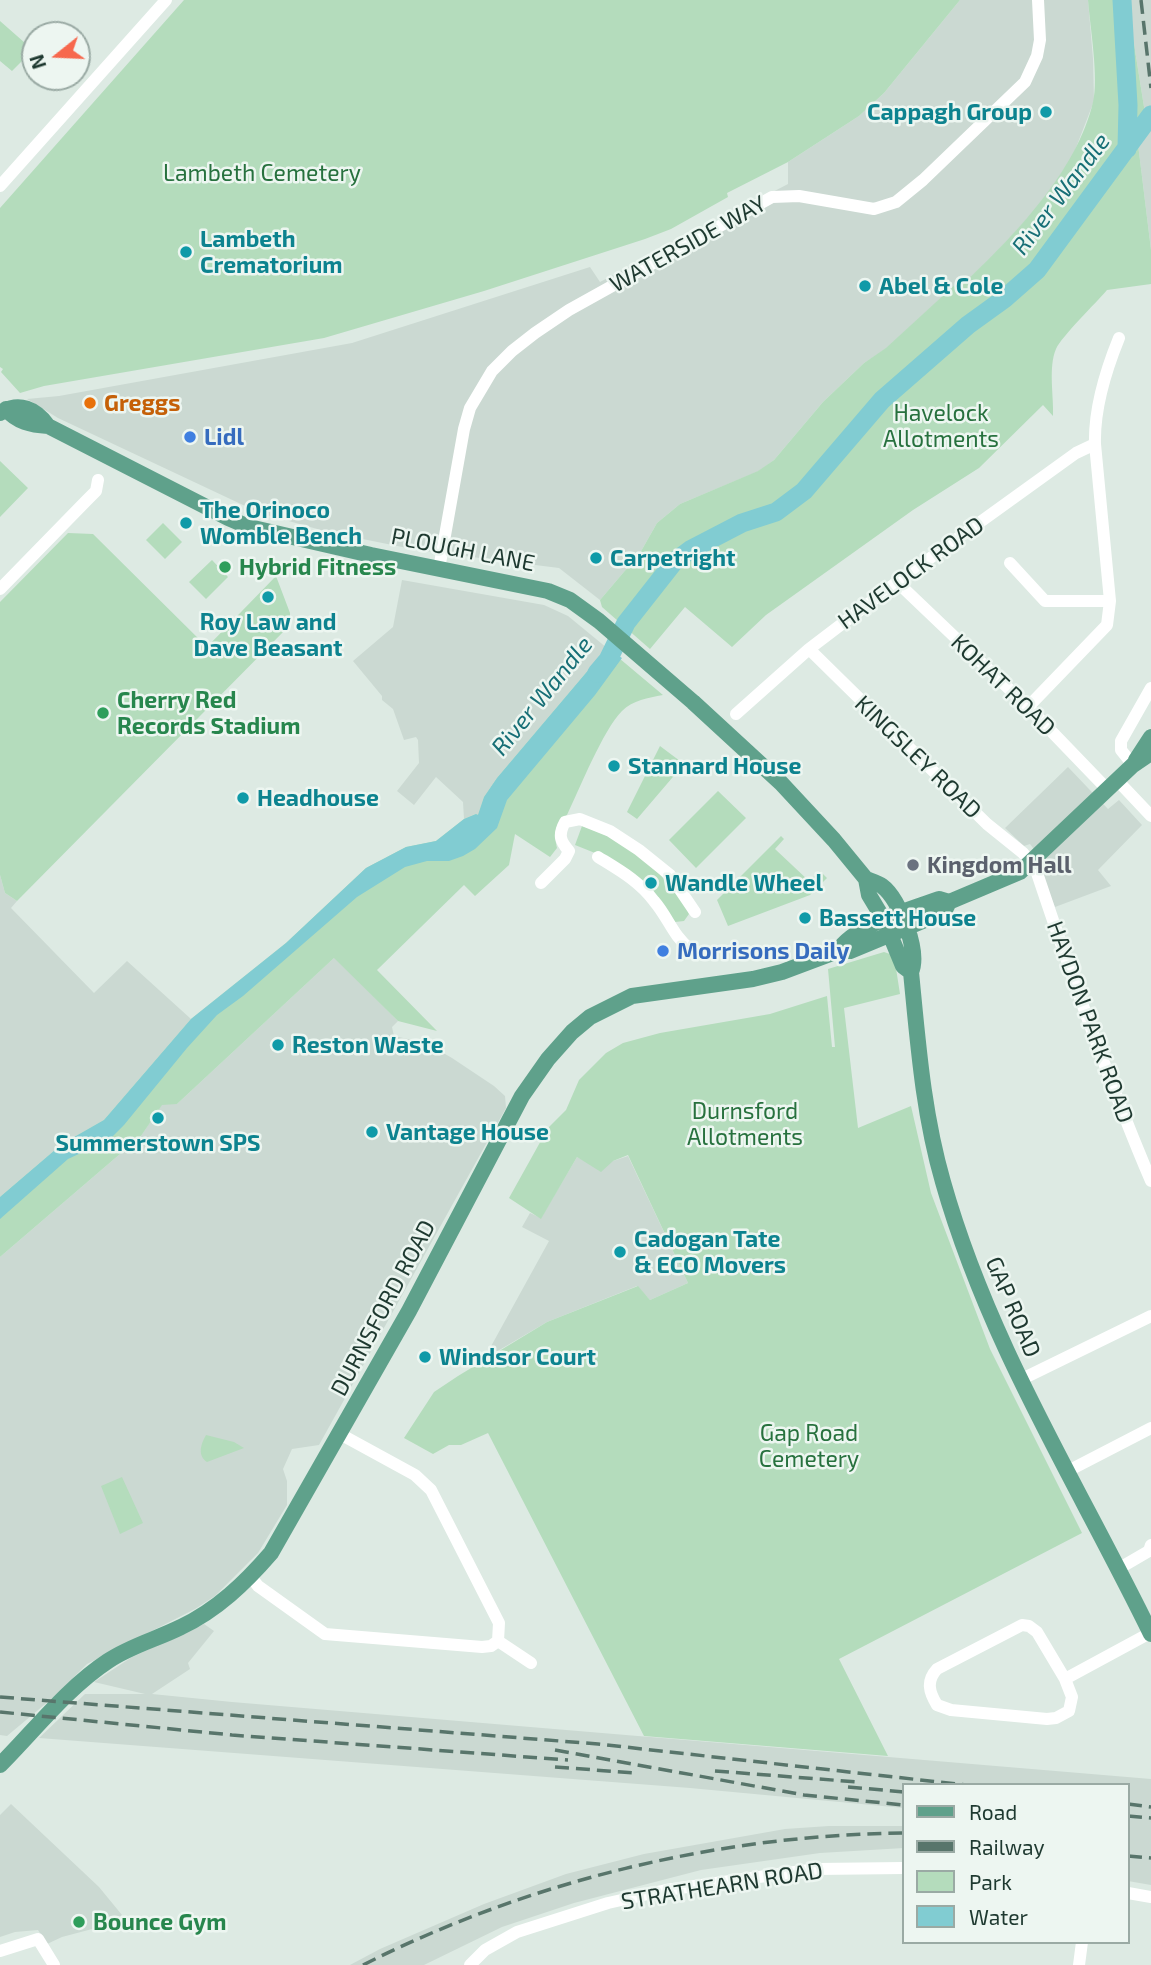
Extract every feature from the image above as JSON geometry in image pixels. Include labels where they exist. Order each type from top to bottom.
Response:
[{"type":"main road","name":"PLOUGH LANE","points":[[2,407],[14,418],[48,426],[249,527],[548,591],[570,600],[634,650],[781,783],[834,839],[866,879],[869,895],[888,928]]},
{"type":"main road","points":[[1133,765],[1151,737]]},
{"type":"main road","points":[[1133,765],[1151,753]]},
{"type":"main road","name":"DURNSFORD ROAD","points":[[0,1765],[89,1675],[118,1656],[183,1626],[219,1604],[251,1577],[278,1543],[409,1311],[522,1096],[548,1059],[572,1032],[590,1017],[632,996],[753,979],[799,966],[838,951],[845,940],[904,921],[939,898],[949,902],[1014,875],[1133,765]]},
{"type":"main road","name":"PLOUGH LANE","points":[[866,879],[883,886],[904,921]]},
{"type":"main road","name":"GAP ROAD","points":[[904,921],[913,948],[914,965],[911,972],[924,1095],[943,1182],[979,1290],[1066,1472],[1150,1630]]},
{"type":"main road","name":"GAP ROAD","points":[[888,928],[903,966],[911,972]]},
{"type":"street","points":[[0,186],[166,0]]},
{"type":"street","name":"WATERSIDE WAY","points":[[439,569],[470,408],[492,371],[512,351],[569,310],[772,197],[799,196],[874,209],[896,202],[923,180],[1025,82],[1037,57],[1040,40],[1038,0]]},
{"type":"street","points":[[1028,707],[1107,625],[1110,601],[1094,433],[1107,369],[1119,338]]},
{"type":"street","name":"HAVELOCK ROAD","points":[[736,714],[809,649],[897,582],[1076,453],[1095,444]]},
{"type":"street","points":[[0,589],[96,491],[98,480]]},
{"type":"street","points":[[1010,563],[1045,601],[1110,601]]},
{"type":"street","name":"KOHAT ROAD","points":[[897,582],[1112,785],[1151,816]]},
{"type":"street","name":"KINGSLEY ROAD","points":[[809,649],[987,824],[1030,862]]},
{"type":"street","points":[[1133,765],[1121,750],[1121,741],[1151,688]]},
{"type":"street","points":[[541,883],[569,852],[561,842],[559,832],[565,822],[580,819],[610,831],[639,850],[670,876],[695,912]]},
{"type":"street","points":[[598,857],[632,878],[654,901],[678,940],[690,949]]},
{"type":"street","name":"HAYDON PARK ROAD","points":[[1030,862],[1036,870],[1098,1045],[1151,1181]]},
{"type":"street","points":[[1020,1380],[1151,1316]]},
{"type":"street","points":[[1066,1472],[1151,1428]]},
{"type":"street","points":[[340,1434],[415,1475],[431,1490],[499,1623],[498,1641]]},
{"type":"street","points":[[1118,1569],[1149,1551],[1151,1545]]},
{"type":"street","points":[[251,1577],[258,1586],[325,1634],[482,1647],[491,1646],[498,1641]]},
{"type":"street","points":[[1022,1625],[1037,1632],[1065,1679],[1072,1704],[1063,1715],[1047,1719],[943,1709],[932,1698],[929,1687],[932,1675],[943,1664],[1022,1625]]},
{"type":"street","points":[[1065,1679],[1150,1630]]},
{"type":"street","points":[[498,1641],[531,1663]]},
{"type":"street","name":"STRATHEARN ROAD","points":[[470,1965],[485,1950],[517,1932],[608,1903],[666,1890],[816,1870],[902,1868]]},
{"type":"street","points":[[1130,1893],[1151,1897]]},
{"type":"street","points":[[0,1951],[38,1939],[54,1965]]},
{"type":"street","points":[[1079,1965],[1082,1944]]},
{"type":"shaded area","points":[[960,0],[1088,0],[1094,101],[1072,158],[1037,208],[992,257],[962,285],[959,282],[886,349],[864,363],[823,402],[774,460],[759,471],[680,504],[657,523],[640,553],[600,600],[559,568],[417,550],[328,532],[260,513],[58,418],[27,399],[59,396],[352,343],[590,267],[600,282],[788,184],[788,162],[859,116],[884,93]]},
{"type":"shaded area","points":[[1127,0],[1151,0],[1151,250],[1138,144],[1145,113]]},
{"type":"shaded area","points":[[402,580],[544,605],[568,616],[607,648],[497,778],[484,797],[478,816],[476,814],[464,819],[463,802],[436,777],[414,805],[397,791],[419,763],[418,740],[416,737],[404,740],[393,709],[382,700],[382,696],[353,661],[393,627]]},
{"type":"shaded area","points":[[1068,767],[1108,809],[1119,800],[1142,825],[1098,870],[1111,886],[1055,907],[1040,871],[1045,864],[1030,844],[1024,846],[1005,828]]},
{"type":"shaded area","points":[[0,875],[5,893],[17,901],[11,908],[94,993],[127,961],[191,1019],[104,1120],[62,1144],[0,1197]]},
{"type":"shaded area","points":[[335,957],[398,1021],[392,1027],[394,1036],[426,1043],[452,1058],[505,1096],[506,1108],[319,1445],[292,1449],[283,1469],[287,1481],[287,1505],[258,1553],[215,1596],[87,1664],[56,1695],[7,1736],[0,1735],[0,1257],[141,1136],[162,1104],[177,1104]]},
{"type":"shaded area","name":"Cadogan Tate & ECO Movers","points":[[628,1156],[688,1283],[650,1300],[637,1286],[547,1322],[484,1359],[549,1241],[522,1227],[530,1213],[541,1218],[577,1157],[585,1161],[613,1161]]},
{"type":"shaded area","points":[[204,1624],[214,1631],[188,1663],[190,1669],[152,1694],[1151,1779],[1151,1885],[1130,1881],[1130,1783],[902,1783],[902,1808],[690,1788],[39,1738],[85,1694],[145,1694],[94,1682],[132,1657]]},
{"type":"shaded area","points":[[11,1804],[99,1887],[122,1915],[111,1924],[62,1937],[47,1944],[38,1930],[15,1932],[0,1937],[0,1815]]},
{"type":"shaded area","points":[[902,1826],[902,1848],[820,1853],[701,1870],[574,1903],[502,1927],[424,1965],[350,1965],[380,1949],[484,1904],[566,1874],[644,1854],[785,1829]]},
{"type":"green space","name":"Lambeth Cemetery","points":[[184,0],[960,0],[884,93],[859,116],[788,162],[727,193],[728,197],[671,229],[484,291],[324,338],[44,386],[20,393],[1,372],[3,369],[0,367],[0,208]]},
{"type":"green space","name":"Havelock Allotments","points":[[1088,0],[1127,0],[1145,113],[1138,144],[1151,250],[1151,284],[1107,290],[1059,343],[1052,364],[1053,416],[1043,405],[979,468],[913,510],[766,615],[732,647],[685,607],[650,649],[602,607],[600,600],[640,553],[657,523],[680,504],[758,471],[774,460],[823,402],[864,363],[886,348],[959,281],[963,284],[982,266],[1022,224],[1058,178],[1085,128],[1095,92]]},
{"type":"green space","points":[[0,21],[21,39],[21,62],[12,71],[0,61]]},
{"type":"green space","points":[[0,461],[28,488],[0,517]]},
{"type":"green space","points":[[163,523],[182,542],[165,559],[146,540]]},
{"type":"green space","name":"Cherry Red Records Stadium","points":[[68,533],[93,534],[207,647],[276,576],[290,613],[290,625],[17,901],[5,893],[0,875],[0,602]]},
{"type":"green space","points":[[212,560],[228,577],[206,599],[189,582]]},
{"type":"green space","points":[[607,648],[663,695],[631,704],[615,720],[600,745],[567,815],[557,826],[557,848],[550,857],[515,834],[509,865],[475,896],[464,885],[377,970],[437,1031],[398,1021],[334,958],[177,1104],[162,1105],[141,1136],[0,1257],[0,1197],[62,1144],[104,1120],[191,1019],[286,943],[366,868],[406,847],[436,841],[464,819],[478,815],[484,797],[497,778]]},
{"type":"green space","points":[[660,746],[684,764],[637,819],[627,812]]},
{"type":"green space","points":[[718,791],[746,818],[696,868],[669,840]]},
{"type":"green space","points":[[582,826],[633,851],[655,869],[686,908],[689,914],[684,921],[675,922],[610,859],[575,845]]},
{"type":"green space","points":[[781,836],[784,839],[775,849],[809,881],[820,871],[827,878],[810,895],[728,926],[717,900]]},
{"type":"green space","name":"Gap Road Cemetery","points":[[884,952],[890,954],[895,962],[900,994],[844,1008],[858,1128],[911,1106],[931,1193],[990,1349],[1082,1533],[839,1659],[888,1756],[644,1736],[488,1433],[461,1445],[449,1445],[433,1454],[404,1438],[434,1392],[547,1322],[638,1286],[650,1300],[688,1283],[628,1155],[613,1161],[601,1172],[577,1157],[541,1219],[509,1198],[548,1128],[566,1110],[579,1080],[606,1053],[623,1043],[660,1033],[770,1014],[827,996],[832,1047],[835,1047],[828,969]]},
{"type":"green space","points":[[206,1435],[234,1442],[244,1448],[207,1462],[201,1453]]},
{"type":"green space","points":[[122,1477],[143,1523],[120,1534],[101,1486]]},
{"type":"water","points":[[607,648],[622,658],[595,695],[507,800],[497,828],[475,849],[449,861],[427,861],[405,867],[357,897],[243,996],[217,1015],[109,1140],[68,1159],[0,1219],[0,1197],[62,1144],[104,1120],[191,1019],[286,943],[366,868],[406,847],[436,841],[464,819],[478,815],[484,797],[497,778]]},
{"type":"waterway","points":[[1122,0],[1128,105],[1127,149]]},
{"type":"waterway","name":"River Wandle","points":[[597,673],[608,660],[626,623],[674,562],[690,550],[742,523],[776,512],[804,491],[882,400],[968,325],[1004,299],[1037,270],[1151,115]]},
{"type":"railway","points":[[1141,0],[1151,88]]},
{"type":"railway","points":[[0,1697],[598,1744],[948,1783]]},
{"type":"railway","points":[[0,1712],[232,1735],[568,1760]]},
{"type":"railway","points":[[555,1750],[804,1795],[902,1805]]},
{"type":"railway","points":[[555,1767],[635,1773]]},
{"type":"railway","points":[[715,1771],[858,1782]]},
{"type":"railway","points":[[848,1787],[902,1792]]},
{"type":"railway","points":[[1130,1804],[1151,1807]]},
{"type":"railway","points":[[1130,1816],[1151,1818]]},
{"type":"railway","points":[[363,1965],[426,1935],[491,1909],[626,1868],[695,1853],[764,1843],[902,1833]]},
{"type":"railway","points":[[1130,1856],[1151,1858]]},
{"type":"place","name":"Cappagh Group","points":[[1046,112]]},
{"type":"place","name":"Lambeth Crematorium","points":[[186,252]]},
{"type":"place","name":"Abel & Cole","points":[[865,286]]},
{"type":"place","name":"Greggs","points":[[90,403]]},
{"type":"place","name":"Lidl","points":[[190,437]]},
{"type":"place","name":"The Orinoco Womble Bench","points":[[186,523]]},
{"type":"place","name":"Carpetright","points":[[596,558]]},
{"type":"place","name":"Hybrid Fitness","points":[[225,567]]},
{"type":"place","name":"Roy Law and Dave Beasant","points":[[268,597]]},
{"type":"place","name":"Cherry Red Records Stadium","points":[[103,713]]},
{"type":"place","name":"Stannard House","points":[[614,766]]},
{"type":"place","name":"Headhouse","points":[[243,798]]},
{"type":"place","name":"Kingdom Hall","points":[[913,865]]},
{"type":"place","name":"Wandle Wheel","points":[[651,883]]},
{"type":"place","name":"Bassett House","points":[[805,918]]},
{"type":"place","name":"Morrisons Daily","points":[[663,951]]},
{"type":"place","name":"Reston Waste","points":[[278,1045]]},
{"type":"place","name":"Summerstown SPS","points":[[158,1118]]},
{"type":"place","name":"Vantage House","points":[[372,1132]]},
{"type":"place","name":"Cadogan Tate & ECO Movers","points":[[620,1252]]},
{"type":"place","name":"Windsor Court","points":[[425,1357]]},
{"type":"place","name":"Bounce Gym","points":[[79,1922]]},
{"type":"park label","name":"Durnsford Allotments","points":[[745,1124]]}]
